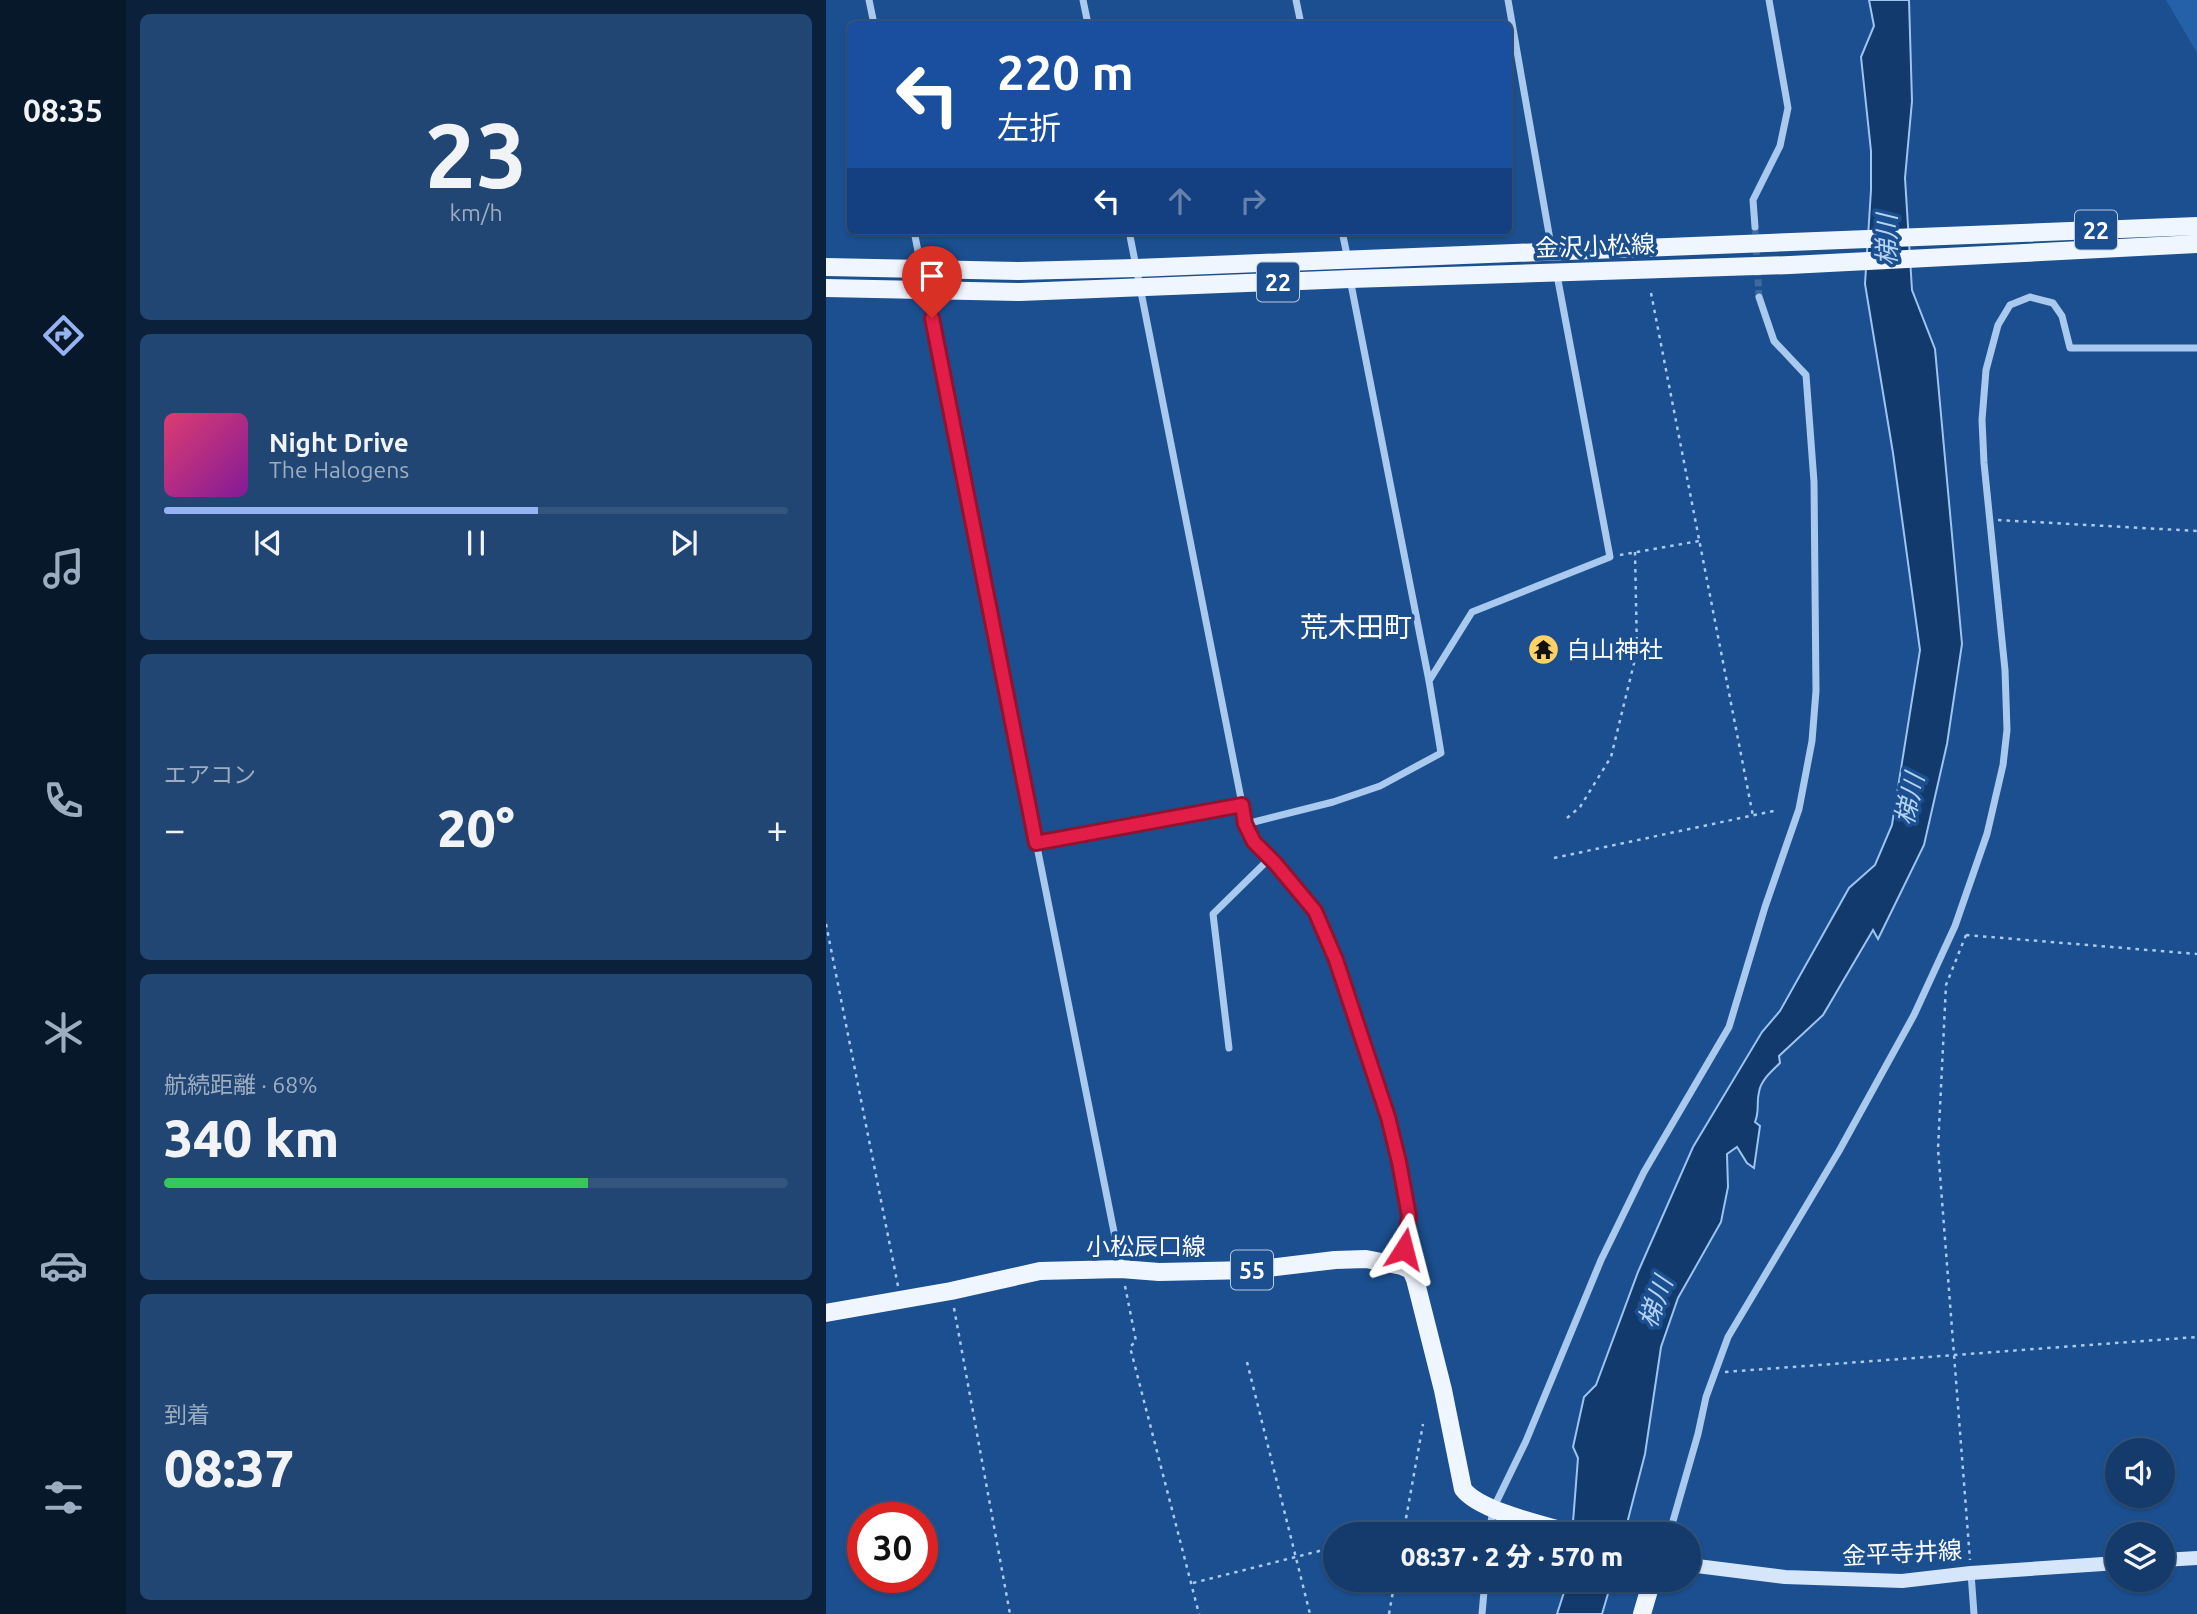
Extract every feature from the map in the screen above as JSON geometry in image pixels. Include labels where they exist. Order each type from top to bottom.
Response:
[{"type":"main road","name":"金沢小松線","points":[[826,288],[1020,292],[1138,287],[1553,253],[2197,226]]},
{"type":"main road","name":"金沢小松線","points":[[826,267],[1019,271],[1136,268],[1556,272],[1790,265],[2197,244]]},
{"type":"main road","name":"小松辰口線","points":[[826,1313],[951,1291],[1040,1271],[1251,1270],[1349,1259],[1366,1259],[1402,1266]]},
{"type":"main road","points":[[1402,1266],[1411,1270],[1415,1279],[1443,1390],[1463,1489],[1475,1501],[1536,1522]]},
{"type":"main road","points":[[2175,1559],[2197,1558]]},
{"type":"main road","name":"金平寺井線","points":[[1701,1566],[1785,1577],[1902,1580],[2105,1564]]},
{"type":"main road","points":[[1642,1614],[1648,1592]]},
{"type":"street","points":[[869,0],[873,21]]},
{"type":"street","points":[[1083,0],[1087,21]]},
{"type":"street","points":[[1296,0],[1300,21]]},
{"type":"street","points":[[1508,0],[1512,21]]},
{"type":"street","points":[[1755,227],[1753,200],[1780,146],[1788,108],[1769,0]]},
{"type":"street","points":[[1512,22],[1553,253]]},
{"type":"street","points":[[915,235],[1121,1269]]},
{"type":"street","points":[[1130,235],[1245,824],[1254,842],[1315,911],[1336,960],[1388,1117],[1409,1216],[1402,1266]]},
{"type":"street","points":[[1245,824],[1333,802],[1380,786],[1441,753],[1343,235]]},
{"type":"street","points":[[1429,681],[1472,612],[1610,557],[1556,272]]},
{"type":"street","points":[[1493,1522],[1601,1260],[1644,1172],[1729,1027],[1765,907],[1800,808],[1812,741],[1816,691],[1814,482],[1806,375],[1774,341],[1759,297]]},
{"type":"street","points":[[1673,1522],[1706,1396],[1728,1337],[1839,1151],[1914,1015],[1955,926],[1987,834],[2003,765],[2007,730],[2005,670],[1988,520],[1982,420],[1986,370],[1998,325],[2010,305],[2030,297],[2053,303],[2062,316],[2070,348],[2197,348]]},
{"type":"street","points":[[1036,843],[1242,805]]},
{"type":"street","points":[[1229,1048],[1213,914],[1270,858]]},
{"type":"street","points":[[1971,1573],[1974,1614]]},
{"type":"street","points":[[1482,1614],[1484,1592]]},
{"type":"path","points":[[1651,293],[1753,816]]},
{"type":"path","points":[[1988,520],[2197,531]]},
{"type":"path","points":[[1610,557],[1699,541]]},
{"type":"path","points":[[1567,818],[1580,807],[1611,757],[1637,651],[1635,552]]},
{"type":"path","points":[[1554,858],[1778,810]]},
{"type":"path","points":[[826,924],[901,1300]]},
{"type":"path","points":[[1971,1573],[1938,1149],[1946,985],[1966,935],[2197,954]]},
{"type":"path","points":[[1121,1269],[1136,1341],[1130,1347],[1199,1614]]},
{"type":"path","points":[[951,1291],[1010,1614]]},
{"type":"path","points":[[1715,1373],[2197,1337]]},
{"type":"path","points":[[1247,1362],[1310,1614]]},
{"type":"path","points":[[1406,1522],[1423,1424]]},
{"type":"path","points":[[1191,1584],[1323,1550]]},
{"type":"path","points":[[1389,1614],[1393,1592]]},
{"type":"shaded area","points":[[2166,0],[2197,0],[2197,53]]},
{"type":"water","name":"梯川","points":[[1869,0],[1909,0],[1912,101],[1905,178],[1912,290],[1935,349],[1962,644],[1947,744],[1924,845],[1878,939],[1873,930],[1823,1015],[1779,1056],[1780,1063],[1762,1084],[1755,1122],[1760,1126],[1754,1168],[1747,1163],[1737,1147],[1727,1154],[1728,1187],[1721,1222],[1678,1298],[1661,1347],[1645,1454],[1627,1522],[1573,1522],[1578,1458],[1573,1447],[1584,1397],[1596,1385],[1638,1272],[1693,1147],[1762,1032],[1780,1011],[1849,888],[1875,865],[1892,825],[1920,650],[1893,453],[1865,284],[1871,151],[1861,57],[1874,26]]},
{"type":"water","points":[[1564,1592],[1608,1592],[1602,1614],[1557,1614]]},
{"type":"tunnel","points":[[1755,227],[1759,297]]},
{"type":"place","name":"白山神社","points":[[1544,649]]},
{"type":"district","name":"荒木田町","points":[[1356,626]]},
{"type":"route","points":[[932,318],[1036,843],[1242,805],[1245,824],[1254,842],[1315,911],[1336,960],[1383,1110],[1388,1117],[1399,1162],[1409,1216],[1404,1249]]}]
